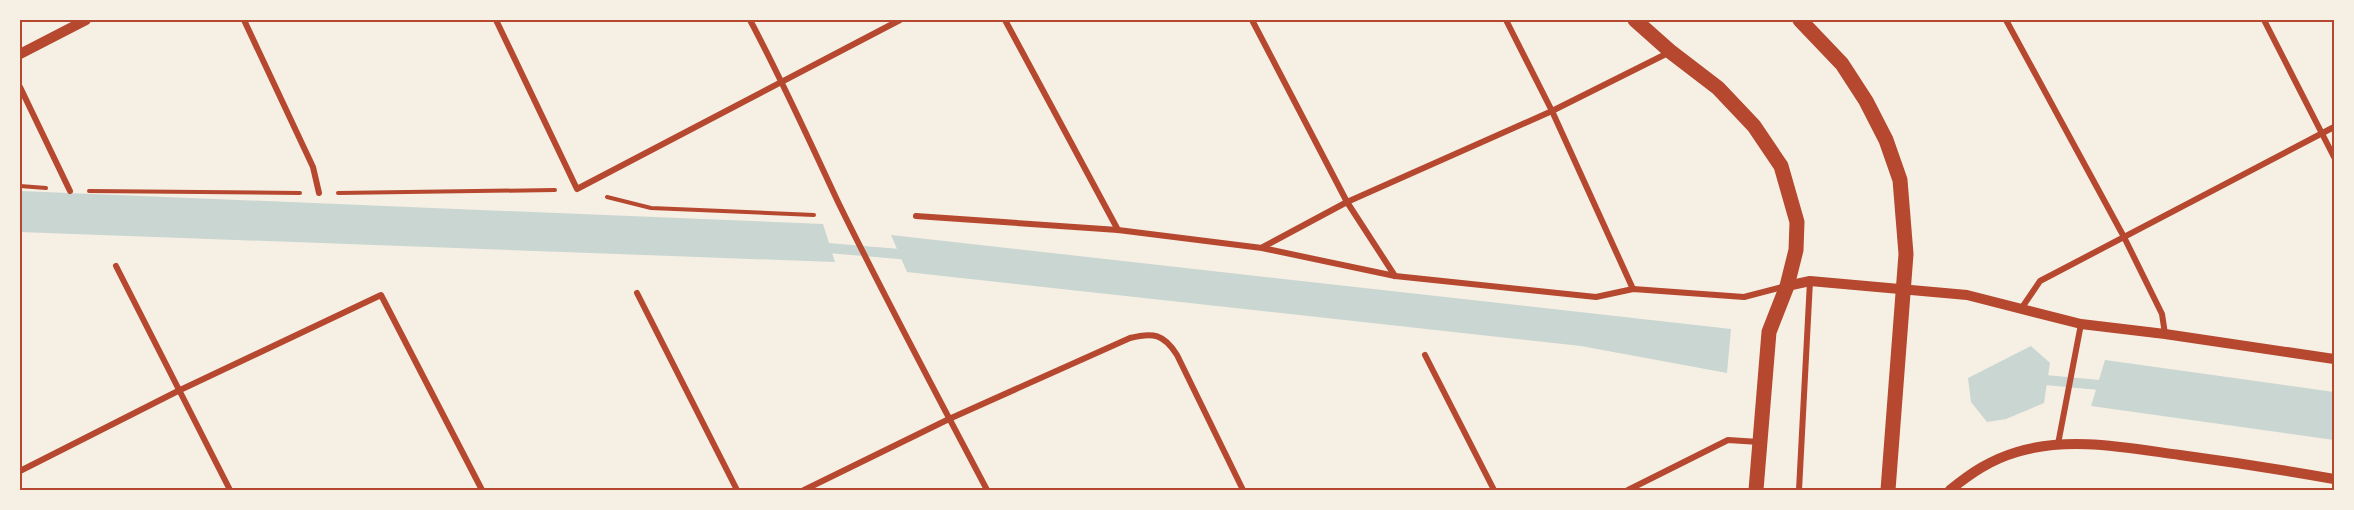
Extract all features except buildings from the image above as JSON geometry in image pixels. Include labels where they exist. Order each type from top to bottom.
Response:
[{"type":"main road","points":[[1635,20],[1671,52],[1718,88],[1754,126],[1781,166],[1797,222],[1796,250],[1787,286],[1769,332],[1756,490]]},
{"type":"main road","points":[[1800,20],[1842,64],[1866,101],[1886,140],[1900,180],[1906,254],[1888,490]]},
{"type":"street","points":[[20,54],[86,20]]},
{"type":"street","points":[[244,20],[313,166],[319,193]]},
{"type":"street","points":[[495,20],[577,189],[900,20]]},
{"type":"street","points":[[750,20],[783,81],[839,203],[898,321],[987,490]]},
{"type":"street","points":[[1005,20],[1118,230]]},
{"type":"street","points":[[1252,20],[1347,202],[1395,276]]},
{"type":"street","points":[[1506,20],[1552,111],[1633,289]]},
{"type":"street","points":[[2006,20],[2124,237],[2162,314],[2165,334]]},
{"type":"street","points":[[2264,20],[2334,157]]},
{"type":"street","points":[[1262,248],[1347,202],[1552,111],[1671,52]]},
{"type":"street","points":[[20,87],[70,191]]},
{"type":"street","points":[[2021,309],[2040,281],[2334,127]]},
{"type":"street","points":[[916,216],[1118,230],[1262,248],[1395,276],[1596,297],[1633,289],[1744,297],[1810,281],[1967,295],[2081,324],[2334,359]]},
{"type":"street","points":[[116,266],[230,490]]},
{"type":"street","points":[[1799,490],[1810,281]]},
{"type":"street","points":[[637,292],[737,490]]},
{"type":"street","points":[[20,471],[178,391],[381,295],[482,490]]},
{"type":"street","points":[[2058,444],[2081,324]]},
{"type":"street","points":[[804,490],[949,418],[1130,338],[1145,334],[1157,335],[1170,343],[1243,490]]},
{"type":"street","points":[[1425,355],[1494,490]]},
{"type":"street","points":[[1628,490],[1728,441],[1760,442]]},
{"type":"street","points":[[1950,490],[1977,469],[1998,459],[2019,451],[2058,444],[2119,446],[2334,479]]},
{"type":"path","points":[[20,186],[70,191],[319,193],[577,189],[651,208],[814,215]]},
{"type":"shaded area","points":[[20,191],[823,224],[835,262],[20,232]]},
{"type":"shaded area","points":[[891,235],[1731,329],[1727,373],[1581,346],[907,272]]},
{"type":"shaded area","points":[[2031,346],[2050,363],[2044,403],[2006,419],[1987,422],[1971,402],[1968,378]]},
{"type":"shaded area","points":[[2105,360],[2334,392],[2334,440],[2091,406]]},
{"type":"waterway","points":[[816,247],[911,255]]},
{"type":"waterway","points":[[2034,379],[2111,386]]}]
